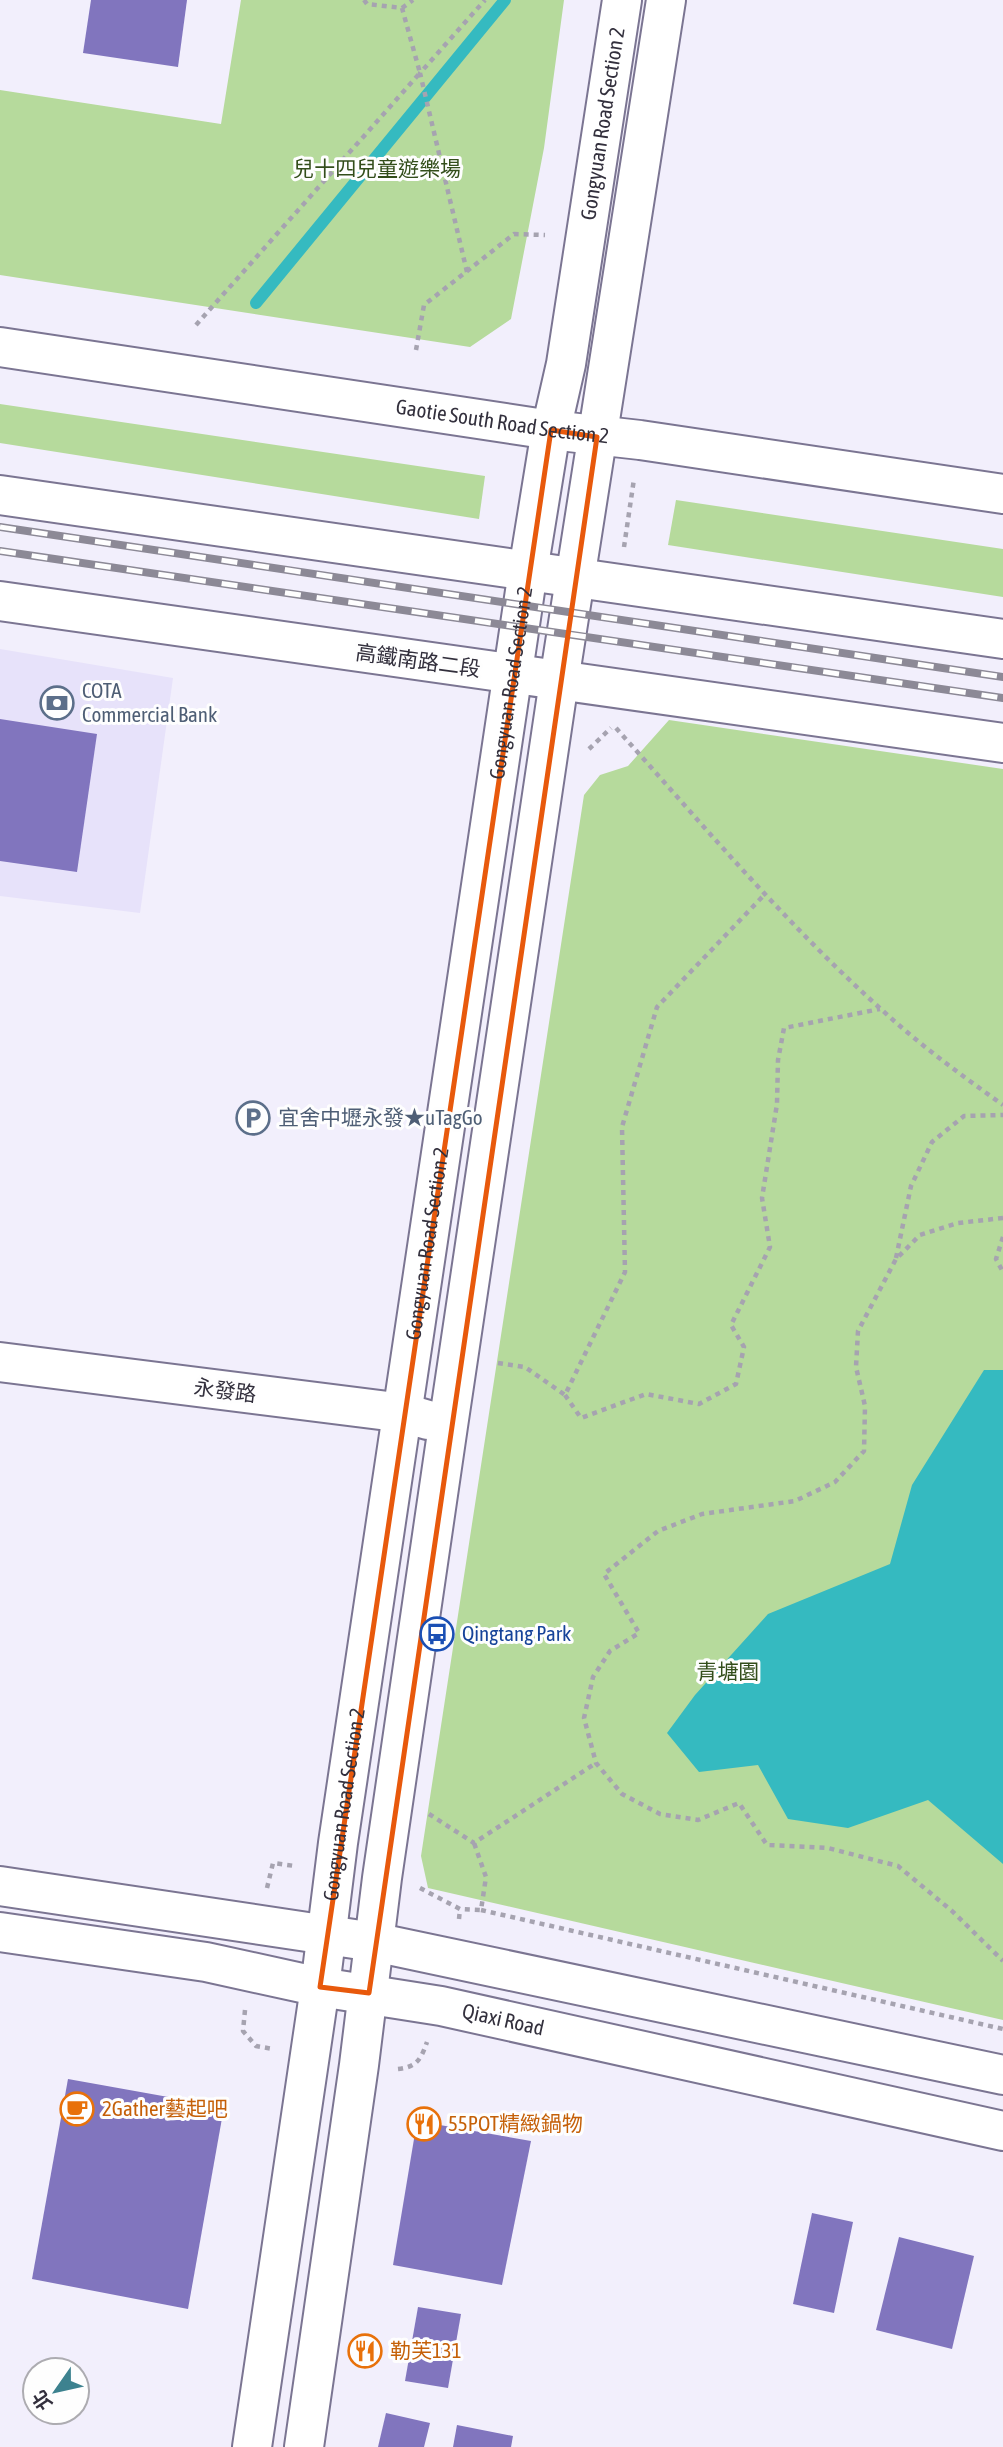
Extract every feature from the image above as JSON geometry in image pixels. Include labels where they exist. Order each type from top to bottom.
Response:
[{"type":"street","name":"Gongyuan Road Section 2","points":[[252,2447],[320,1987],[325,1934],[528,571],[551,430],[566,364],[622,0]]},
{"type":"street","name":"Gongyuan Road Section 2","points":[[304,2447],[448,1426],[559,681],[666,0]]},
{"type":"street","name":"Gaotie South Road Section 2","points":[[0,346],[551,430],[640,440],[1003,494]]},
{"type":"street","points":[[0,495],[1003,639]]},
{"type":"street","name":"高鐵南路二段","points":[[0,601],[1003,743]]},
{"type":"street","name":"永發路","points":[[0,1362],[404,1413],[448,1426]]},
{"type":"street","points":[[0,1886],[374,1942],[1003,2076]]},
{"type":"street","name":"Qiaxi Road","points":[[0,1932],[206,1962],[320,1987],[441,2006],[1003,2131]]},
{"type":"path","points":[[364,0],[367,4],[402,8],[413,0]]},
{"type":"path","points":[[196,325],[485,0]]},
{"type":"path","points":[[402,8],[467,272]]},
{"type":"path","points":[[415,350],[424,305],[514,234],[551,235]]},
{"type":"path","points":[[565,1395],[625,1272],[622,1127],[657,1007],[765,894],[881,1009],[937,1057],[1003,1105]]},
{"type":"path","points":[[494,1362],[525,1367],[565,1395],[581,1418],[646,1394],[698,1404],[736,1384],[744,1348],[731,1325],[770,1247],[762,1198],[777,1104],[778,1060],[784,1028],[881,1009]]},
{"type":"path","points":[[1003,1115],[964,1116],[932,1142],[911,1185],[896,1259],[858,1331],[856,1367],[865,1406],[864,1451],[835,1482],[795,1501],[702,1514],[658,1531],[604,1574],[639,1633],[610,1651],[593,1677],[584,1718],[596,1763],[622,1794],[660,1814],[698,1820],[739,1803],[767,1845],[828,1848],[898,1866],[952,1911],[1003,1961]]},
{"type":"path","points":[[896,1259],[920,1235],[958,1223],[1003,1218]]},
{"type":"path","points":[[1003,1237],[996,1259],[1003,1272]]},
{"type":"path","points":[[474,1843],[486,1877],[481,1910]]},
{"type":"path","points":[[417,1887],[460,1909],[481,1910],[1003,2029]]},
{"type":"highlighted area","points":[[551,430],[597,437],[369,1993],[320,1987]]},
{"type":"shaded area","points":[[0,649],[173,678],[140,913],[0,896]]},
{"type":"green space","name":"兒十四兒童遊樂場","points":[[241,0],[564,0],[544,148],[511,319],[470,347],[0,275],[0,90],[221,124]]},
{"type":"green space","points":[[0,404],[485,476],[479,519],[0,443]]},
{"type":"green space","points":[[676,500],[1003,549],[1003,597],[668,545]]},
{"type":"green space","name":"青塘園","points":[[669,720],[1003,769],[1003,2020],[428,1888],[421,1856],[584,795],[600,775],[628,766]]},
{"type":"water","points":[[984,1370],[1003,1370],[1003,1864],[928,1800],[848,1828],[788,1819],[758,1765],[699,1772],[667,1733],[695,1695],[768,1614],[890,1564],[912,1485]]},
{"type":"building","points":[[91,0],[187,0],[178,67],[83,53]]},
{"type":"building","points":[[0,719],[97,734],[77,872],[0,861]]},
{"type":"building","points":[[68,2079],[224,2107],[188,2309],[32,2279]]},
{"type":"building","points":[[417,2121],[531,2141],[502,2285],[393,2265]]},
{"type":"building","points":[[812,2213],[853,2222],[834,2313],[793,2304]]},
{"type":"building","points":[[899,2237],[974,2256],[952,2349],[876,2330]]},
{"type":"building","points":[[418,2307],[461,2314],[448,2388],[405,2381]]},
{"type":"building","points":[[386,2413],[430,2423],[424,2447],[378,2447]]},
{"type":"building","points":[[457,2425],[513,2436],[511,2447],[453,2447]]},
{"type":"waterway","points":[[256,303],[505,0]]},
{"type":"railway","points":[[0,527],[1003,677]]},
{"type":"railway","points":[[0,551],[1003,698]]},
{"type":"place","name":"COTA Commercial Bank","points":[[57,703]]},
{"type":"place","name":"宜舍中壢永發★uTagGo","points":[[253,1118]]},
{"type":"place","name":"Qingtang Park","points":[[437,1634]]},
{"type":"place","name":"2Gather藝起吧","points":[[77,2109]]},
{"type":"place","name":"55POT精緻鍋物","points":[[424,2124]]},
{"type":"place","name":"勒芙131","points":[[365,2351]]}]
